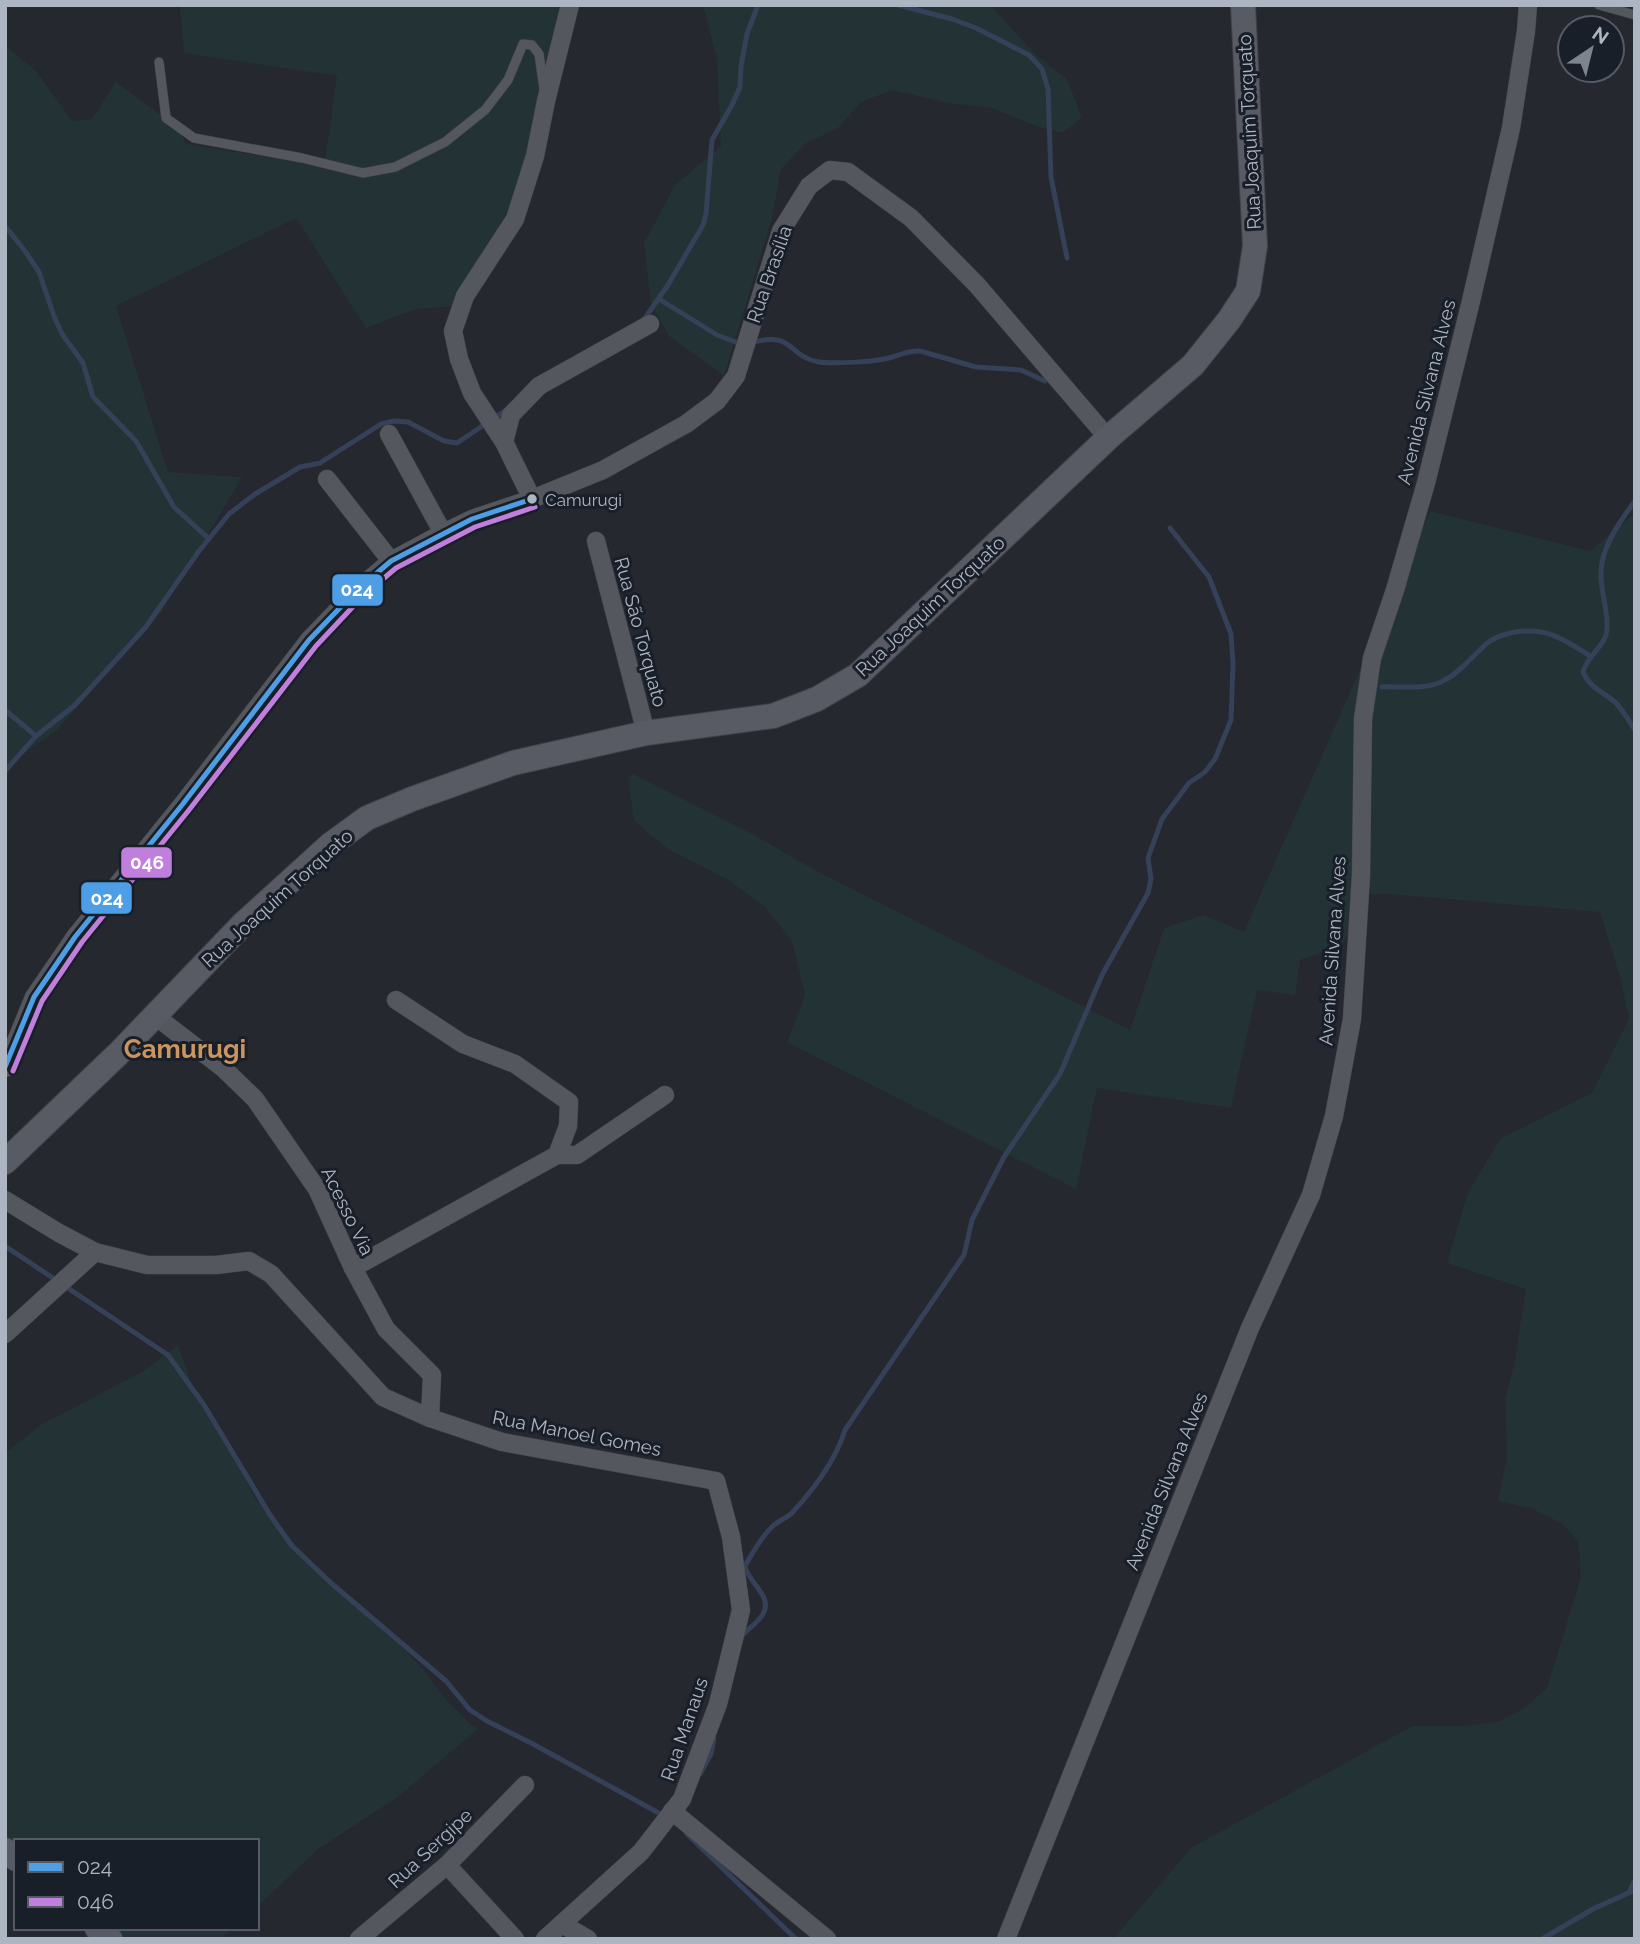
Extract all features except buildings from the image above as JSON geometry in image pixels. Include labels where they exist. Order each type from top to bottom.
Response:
[{"type":"street","points":[[532,499],[504,442],[472,393],[458,359],[453,331],[465,296],[515,219],[535,156],[570,5]]},
{"type":"street","name":"Rua Joaquim Torquato","points":[[5,1162],[118,1054],[243,924],[330,845],[367,818],[513,763],[646,733],[773,716],[817,699],[858,675],[1108,439],[1193,365],[1248,291],[1255,246],[1243,5]]},
{"type":"street","name":"Avenida Silvana Alves","points":[[1006,1939],[1250,1328],[1311,1195],[1334,1116],[1352,1019],[1361,876],[1363,719],[1372,658],[1426,484],[1471,301],[1511,128],[1528,5]]},
{"type":"street","name":"Rua Brasília","points":[[5,1068],[34,997],[75,937],[309,640],[357,590],[391,561],[443,533],[472,519],[532,499],[603,470],[685,425],[716,401],[736,376],[781,231],[809,186],[830,170],[848,172],[911,218],[977,285],[1108,439]]},
{"type":"street","points":[[504,442],[511,415],[539,386],[650,324]]},
{"type":"street","points":[[389,433],[443,533]]},
{"type":"street","points":[[327,479],[391,561]]},
{"type":"street","name":"Rua São Torquato","points":[[596,541],[646,733]]},
{"type":"street","points":[[396,1000],[463,1044],[515,1064],[569,1102],[568,1126],[556,1155]]},
{"type":"street","name":"Acesso Via","points":[[154,1015],[223,1068],[255,1099],[317,1189],[353,1268],[386,1329],[432,1375],[430,1418]]},
{"type":"street","points":[[353,1268],[556,1155],[577,1155],[665,1095]]},
{"type":"street","points":[[5,1149],[5,1162]]},
{"type":"street","name":"Rua Manoel Gomes","points":[[5,1200],[95,1252],[148,1265],[248,1262],[271,1274],[383,1397],[430,1418],[502,1443],[716,1481]]},
{"type":"street","points":[[5,1334],[95,1252]]},
{"type":"street","name":"Rua Manaus","points":[[545,1939],[641,1852],[682,1799],[718,1704],[741,1610],[731,1537],[716,1481]]},
{"type":"street","name":"Rua Sergipe","points":[[359,1939],[447,1866],[525,1785]]},
{"type":"street","points":[[673,1811],[827,1939]]},
{"type":"street","points":[[447,1866],[515,1939]]},
{"type":"street","points":[[562,1924],[589,1939]]},
{"type":"lane","points":[[1600,5],[1635,15]]},
{"type":"lane","points":[[159,62],[166,118],[194,138],[302,158],[363,173],[394,167],[445,142],[485,110],[508,80],[523,44],[532,44],[538,54],[546,101]]},
{"type":"shaded area","points":[[180,5],[564,5],[524,176],[502,222],[500,248],[485,284],[473,301],[459,306],[417,309],[370,326],[367,330],[296,218],[116,306],[168,472],[242,477],[161,613],[57,730],[5,767],[5,45],[36,71],[72,121],[92,119],[116,82],[177,127],[186,144],[324,166],[337,76],[184,53]]},
{"type":"shaded area","points":[[703,5],[990,5],[1034,53],[1067,79],[1082,118],[1062,133],[1036,126],[992,108],[948,103],[892,90],[861,102],[838,128],[806,143],[781,169],[772,218],[724,376],[669,336],[651,304],[644,243],[675,185],[721,146],[717,60]]},
{"type":"shaded area","points":[[1430,511],[1590,551],[1635,513],[1635,1939],[1113,1939],[1191,1848],[1412,1726],[1465,1726],[1499,1721],[1523,1709],[1547,1688],[1581,1577],[1578,1541],[1561,1523],[1531,1508],[1498,1501],[1507,1457],[1505,1399],[1514,1365],[1526,1289],[1447,1263],[1468,1192],[1501,1138],[1592,1093],[1629,1019],[1620,977],[1600,912],[1364,894],[1342,945],[1300,960],[1295,995],[1257,990],[1231,1108],[1097,1088],[1076,1189],[787,1042],[805,995],[792,941],[764,906],[728,880],[668,849],[634,821],[628,778],[633,774],[1130,1030],[1164,928],[1204,915],[1244,932]]},
{"type":"shaded area","points":[[178,1345],[192,1385],[255,1498],[347,1596],[381,1624],[422,1668],[446,1700],[472,1725],[479,1728],[399,1796],[317,1850],[259,1905],[259,1839],[14,1839],[14,1869],[5,1862],[5,1453],[42,1424],[142,1372]]},
{"type":"shaded area","points":[[87,1930],[230,1930],[219,1939],[97,1939]]},
{"type":"waterway","points":[[643,321],[668,285],[703,225],[712,140],[740,87],[747,34],[758,5]]},
{"type":"waterway","points":[[898,5],[976,28],[1029,55],[1042,69],[1048,89],[1051,177],[1067,258]]},
{"type":"waterway","points":[[5,226],[39,272],[62,334],[83,363],[93,397],[136,441],[174,507],[209,539]]},
{"type":"waterway","points":[[659,299],[717,335],[741,344]]},
{"type":"waterway","points":[[750,343],[765,340],[784,342],[801,355],[825,363],[878,360],[920,351],[976,367],[1021,370],[1045,381]]},
{"type":"waterway","points":[[5,771],[36,736],[75,705],[145,628],[199,551],[229,514],[255,494],[300,467],[320,463],[381,424],[408,422],[444,441],[457,443],[509,408]]},
{"type":"waterway","points":[[1635,501],[1607,545],[1601,575],[1607,620],[1606,635],[1583,672],[1593,685],[1618,705],[1635,730]]},
{"type":"waterway","points":[[740,1638],[765,1610],[764,1597],[745,1566],[766,1534],[792,1513],[823,1474],[845,1430],[964,1255],[972,1220],[1004,1157],[1060,1074],[1102,975],[1148,893],[1151,879],[1148,858],[1162,819],[1189,783],[1205,772],[1215,759],[1231,720],[1231,634],[1209,577],[1170,528]]},
{"type":"waterway","points":[[1382,687],[1419,687],[1441,682],[1455,674],[1490,641],[1522,631],[1553,635],[1590,656]]},
{"type":"waterway","points":[[5,710],[36,736]]},
{"type":"waterway","points":[[5,1246],[168,1355],[204,1405],[270,1515],[292,1546],[331,1583],[446,1681],[470,1710],[666,1817]]},
{"type":"waterway","points":[[700,1774],[711,1754],[714,1738]]},
{"type":"waterway","points":[[687,1834],[796,1939]]},
{"type":"waterway","points":[[1629,1892],[1635,1880]]},
{"type":"waterway","points":[[1542,1939],[1593,1909],[1635,1890]]},
{"type":"transit line","name":"024","points":[[5,1067],[34,997],[75,937],[182,805],[309,640],[357,590],[391,561],[472,519],[532,499]]},
{"type":"transit line","name":"046","points":[[13,1071],[42,1001],[82,942],[316,646],[363,596],[396,568],[475,527],[535,507]]},
{"type":"place","name":"Camurugi","points":[[532,499]]},
{"type":"district","name":"Camurugi","points":[[185,1049]]}]
